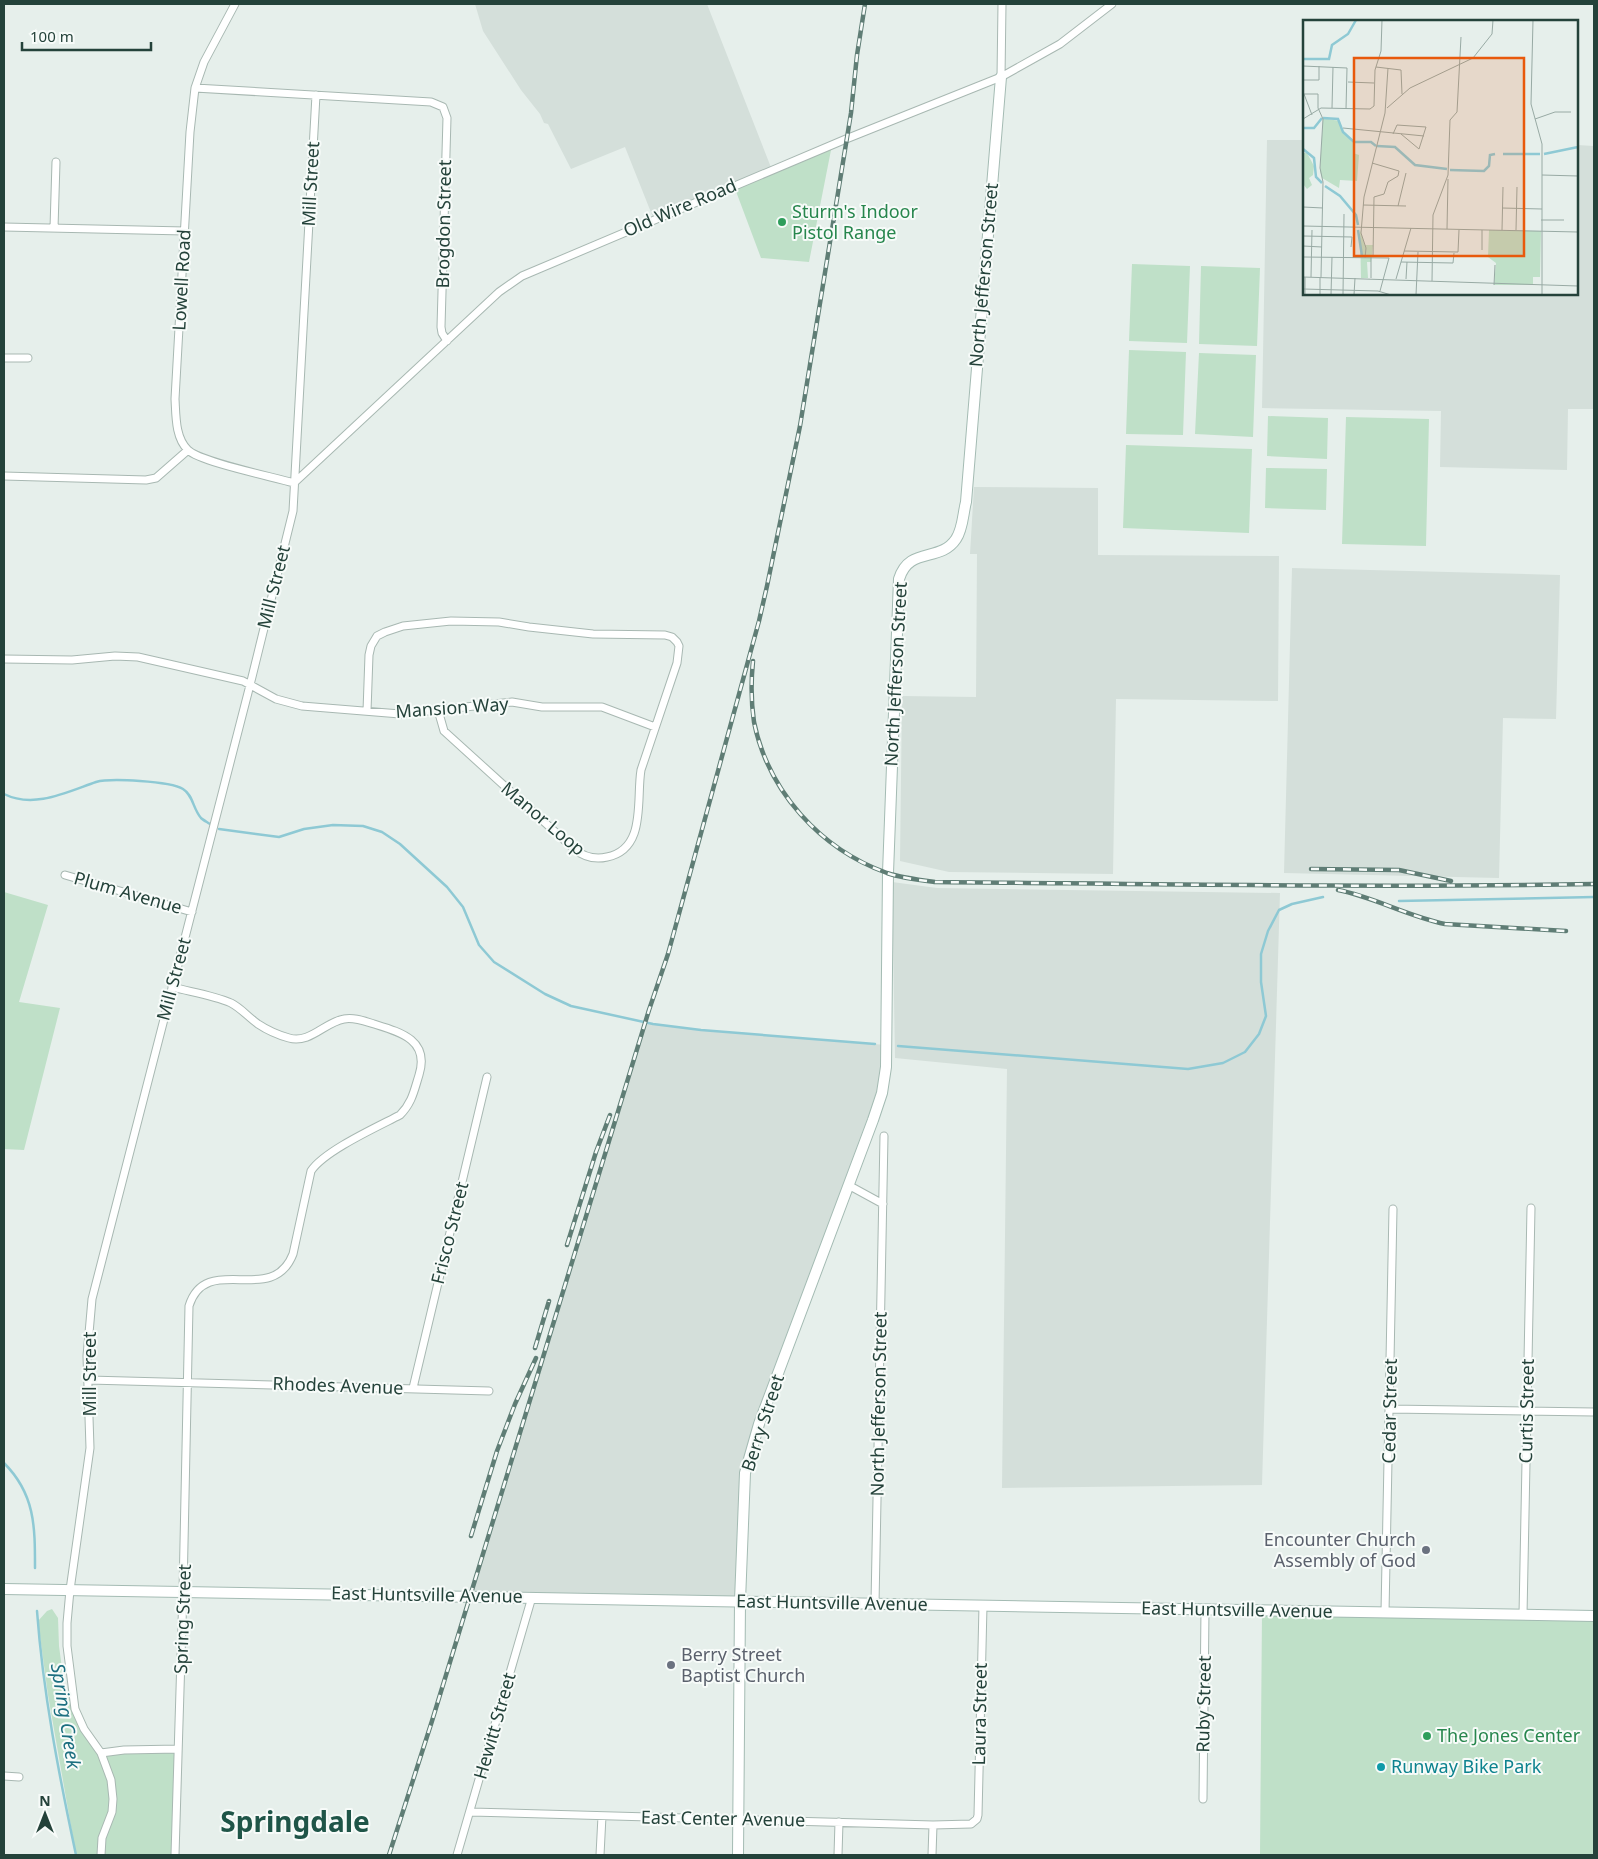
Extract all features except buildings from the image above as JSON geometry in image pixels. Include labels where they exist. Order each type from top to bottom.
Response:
[{"type":"street","name":"Lowell Road","points":[[188,450],[180,438],[175,399],[190,132],[195,88],[204,62],[234,4]]},
{"type":"street","points":[[1001,77],[1002,4]]},
{"type":"street","name":"Old Wire Road","points":[[294,482],[499,292],[522,276],[846,139],[1001,77],[1060,44],[1112,4]]},
{"type":"street","name":"North Jefferson Street","points":[[887,1038],[888,873],[899,579],[906,564],[949,546],[957,538],[961,528],[966,502],[1001,77]]},
{"type":"street","points":[[195,88],[316,95]]},
{"type":"street","name":"Brogdon Street","points":[[316,95],[432,102],[443,107],[447,118],[441,327],[446,341]]},
{"type":"street","name":"Mill Street","points":[[101,1855],[102,1838],[112,1812],[111,1780],[101,1753],[84,1730],[76,1709],[67,1646],[70,1590],[90,1448],[87,1356],[92,1299],[293,511],[316,95]]},
{"type":"street","points":[[54,228],[56,162]]},
{"type":"street","points":[[4,227],[185,231]]},
{"type":"street","points":[[4,358],[28,358]]},
{"type":"street","points":[[4,476],[146,480],[156,478],[188,450],[202,458],[294,482]]},
{"type":"street","name":"Manor Loop","points":[[367,711],[369,655],[377,636],[403,626],[451,621],[498,622],[593,634],[664,635],[672,637],[677,642],[679,652],[675,672],[641,770],[638,786],[637,828],[633,837],[620,852],[611,856],[591,858],[582,855],[574,849],[444,732],[438,710]]},
{"type":"street","name":"Mansion Way","points":[[4,659],[72,660],[115,656],[138,657],[244,681],[289,704],[400,714],[512,702],[542,707],[588,706],[614,710],[655,727]]},
{"type":"street","name":"Plum Avenue","points":[[65,875],[192,912]]},
{"type":"street","points":[[172,986],[229,1002],[266,1029],[290,1038],[300,1039],[310,1036],[328,1025],[346,1018],[355,1018],[401,1032],[409,1037],[420,1051],[422,1061],[409,1106],[400,1114],[316,1163],[312,1171],[293,1254],[289,1264],[282,1272],[264,1280],[218,1279],[198,1287],[192,1296],[189,1306],[188,1382]]},
{"type":"street","name":"Berry Street","points":[[738,1855],[740,1601],[745,1472],[760,1424],[850,1186],[882,1093],[886,1067],[887,1038]]},
{"type":"street","name":"Frisco Street","points":[[413,1388],[487,1077]]},
{"type":"street","name":"North Jefferson Street","points":[[875,1604],[884,1136]]},
{"type":"street","points":[[850,1186],[883,1204]]},
{"type":"street","name":"Curtis Street","points":[[1523,1615],[1531,1208]]},
{"type":"street","name":"Cedar Street","points":[[1385,1612],[1393,1209]]},
{"type":"street","name":"Rhodes Avenue","points":[[89,1380],[489,1391]]},
{"type":"street","name":"Spring Street","points":[[174,1855],[184,1592],[188,1382]]},
{"type":"street","points":[[1390,1409],[1594,1412]]},
{"type":"street","name":"East Huntsville Avenue","points":[[4,1589],[1594,1616]]},
{"type":"street","name":"Hewitt Street","points":[[458,1855],[532,1597]]},
{"type":"street","name":"Laura Street","points":[[975,1822],[978,1815],[983,1606]]},
{"type":"street","name":"Ruby Street","points":[[1203,1799],[1205,1609]]},
{"type":"street","points":[[101,1753],[124,1750],[178,1749]]},
{"type":"street","points":[[4,1776],[19,1777]]},
{"type":"street","name":"East Center Avenue","points":[[471,1812],[966,1825],[975,1822]]},
{"type":"street","points":[[600,1855],[602,1816]]},
{"type":"street","points":[[838,1855],[839,1822]]},
{"type":"street","points":[[932,1855],[933,1824]]},
{"type":"shaded area","points":[[475,4],[707,4],[772,170],[654,220],[625,147],[571,169],[548,124],[544,123],[540,114],[521,90],[483,31]]},
{"type":"shaded area","points":[[1267,140],[1303,140],[1303,295],[1578,295],[1578,145],[1594,146],[1594,409],[1568,409],[1567,470],[1440,467],[1441,411],[1262,408]]},
{"type":"shaded area","points":[[974,487],[1098,488],[1098,555],[1279,556],[1278,701],[1116,699],[1113,874],[949,872],[900,861],[902,696],[976,697],[977,554],[970,554]]},
{"type":"shaded area","points":[[1292,568],[1560,575],[1556,719],[1503,718],[1499,878],[1284,873]]},
{"type":"shaded area","points":[[892,882],[937,888],[1280,893],[1262,1485],[1002,1488],[1007,1069],[895,1058]]},
{"type":"shaded area","points":[[645,1022],[701,1030],[886,1045],[882,1093],[745,1472],[740,1601],[469,1596]]},
{"type":"green space","name":"Sturm's Indoor Pistol Range","points":[[832,145],[809,262],[761,258],[734,186]]},
{"type":"green space","points":[[1132,264],[1190,266],[1187,343],[1129,341]]},
{"type":"green space","points":[[1201,266],[1260,268],[1257,346],[1199,344]]},
{"type":"green space","points":[[1129,350],[1186,352],[1183,435],[1126,434]]},
{"type":"green space","points":[[1199,353],[1256,355],[1253,437],[1195,434]]},
{"type":"green space","points":[[1268,416],[1328,418],[1327,459],[1267,456]]},
{"type":"green space","points":[[1346,417],[1429,419],[1426,546],[1342,544]]},
{"type":"green space","points":[[1126,445],[1252,449],[1249,533],[1123,528]]},
{"type":"green space","points":[[1266,468],[1327,469],[1326,510],[1265,508]]},
{"type":"green space","points":[[4,892],[48,905],[19,1002],[60,1008],[24,1150],[4,1149]]},
{"type":"green space","points":[[52,1609],[58,1618],[59,1646],[65,1691],[101,1753],[178,1749],[175,1855],[76,1855],[48,1695],[38,1621],[47,1611]]},
{"type":"green space","name":"The Jones Center","points":[[1262,1611],[1594,1616],[1594,1855],[1260,1855]]},
{"type":"waterway","points":[[4,794],[27,800],[50,797],[103,781],[140,781],[166,784],[183,789],[191,798],[198,814],[210,824]]},
{"type":"waterway","points":[[219,829],[279,837],[304,829],[333,825],[363,826],[382,832],[400,844],[447,887],[463,907],[479,945],[494,962],[545,994],[571,1006],[653,1024],[701,1030],[875,1044]]},
{"type":"waterway","points":[[898,1046],[1188,1069],[1223,1063],[1245,1052],[1259,1034],[1266,1016],[1261,982],[1261,954],[1268,931],[1279,910],[1292,904],[1323,897]]},
{"type":"waterway","points":[[1399,901],[1594,897]]},
{"type":"waterway","name":"Spring Creek","points":[[4,1463],[22,1487],[31,1511],[35,1538],[35,1568]]},
{"type":"waterway","name":"Spring Creek","points":[[37,1611],[52,1734],[76,1855]]},
{"type":"railway","points":[[389,1855],[432,1721],[649,1010],[668,954],[759,621],[800,426],[851,113],[865,4]]},
{"type":"railway","points":[[753,661],[752,707],[754,722],[761,747],[771,771],[785,794],[819,833],[840,849],[863,862],[893,875],[935,882],[1347,886],[1594,884]]},
{"type":"railway","points":[[1311,869],[1399,870],[1451,881]]},
{"type":"railway","points":[[1338,890],[1365,897],[1431,921],[1445,924],[1566,931]]},
{"type":"railway","points":[[567,1245],[596,1152],[610,1115]]},
{"type":"railway","points":[[535,1348],[549,1301]]},
{"type":"railway","points":[[471,1536],[497,1451],[515,1404],[536,1358]]},
{"type":"place","name":"Sturm's Indoor Pistol Range","points":[[782,222]]},
{"type":"place","name":"Encounter Church Assembly of God","points":[[1426,1550]]},
{"type":"place","name":"Berry Street Baptist Church","points":[[671,1665]]},
{"type":"place","name":"The Jones Center","points":[[1427,1736]]},
{"type":"place","name":"Runway Bike Park","points":[[1381,1767]]},
{"type":"district","name":"Springdale","points":[[295,1822]]}]
